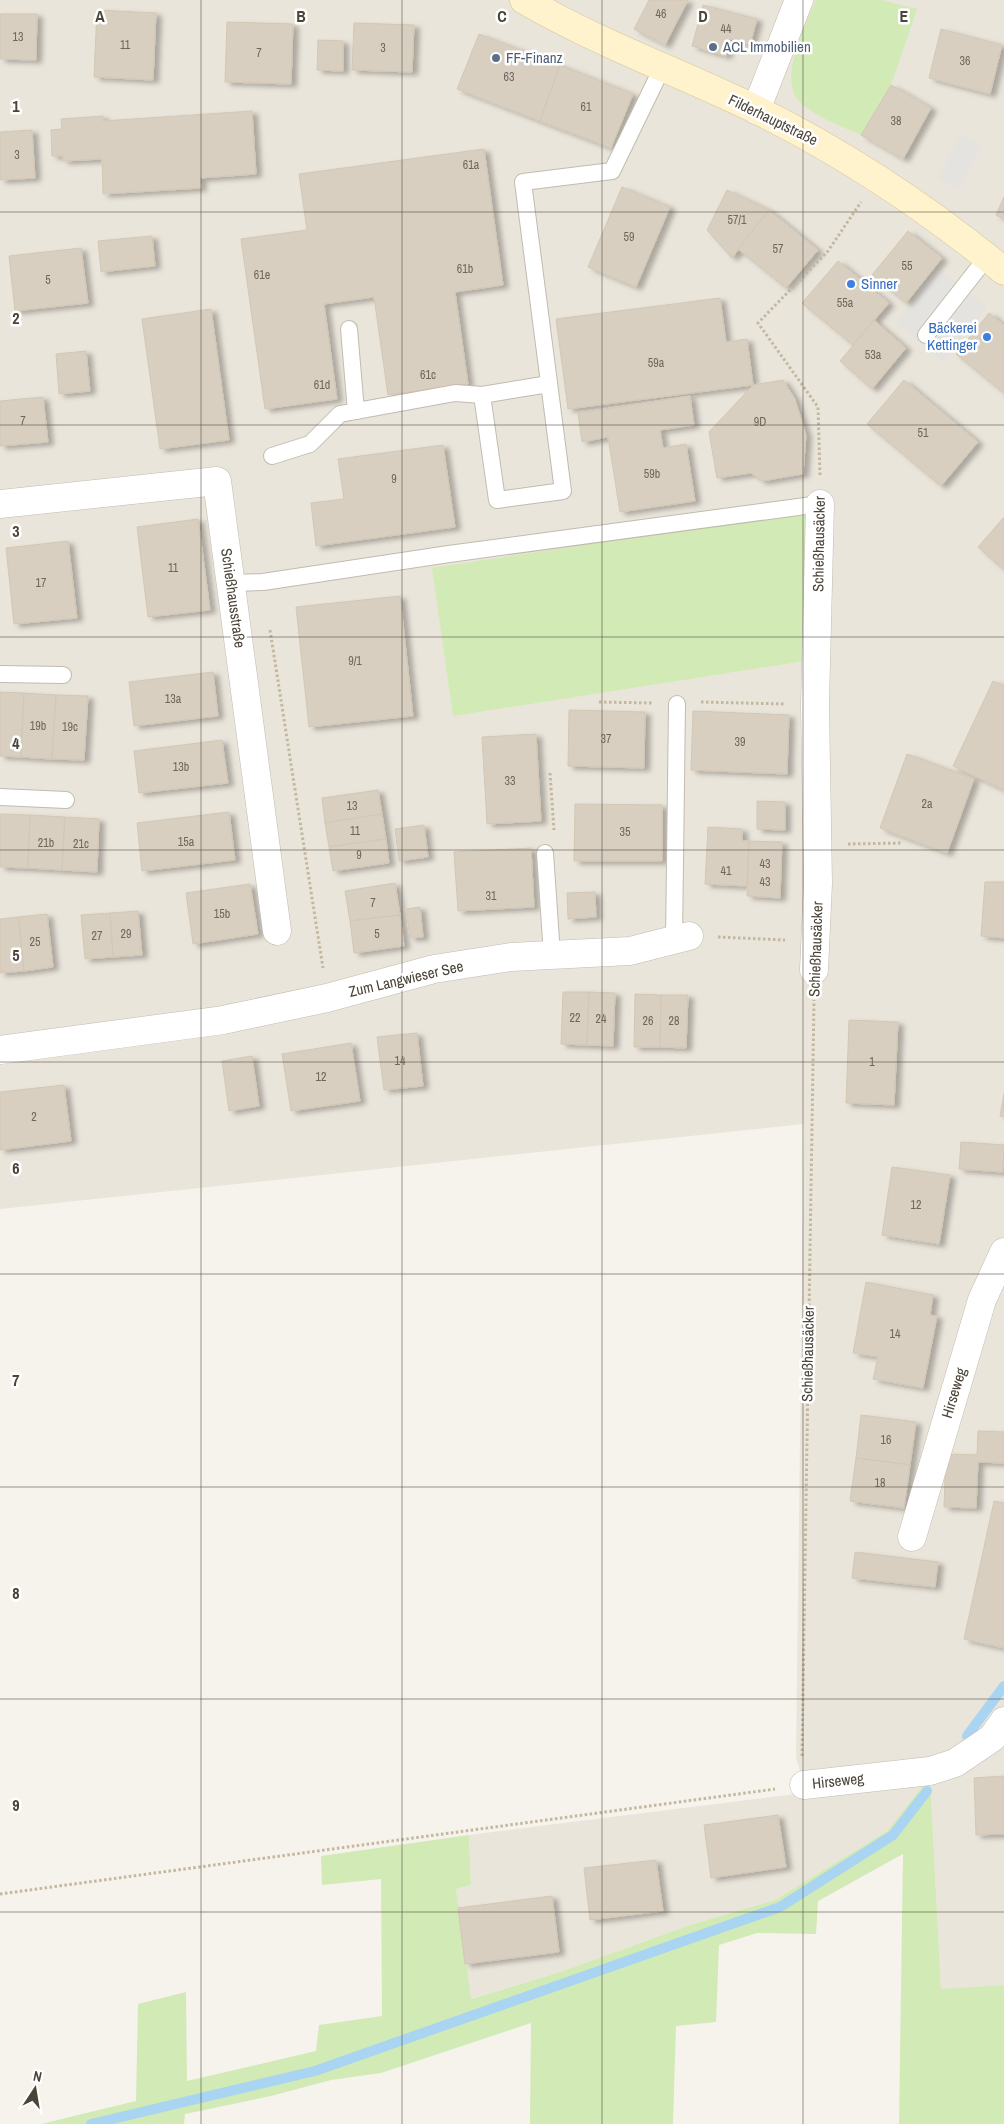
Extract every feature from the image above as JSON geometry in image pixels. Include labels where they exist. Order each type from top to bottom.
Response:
[{"type":"main road","name":"Filderhauptstraße","points":[[524,0],[557,19],[756,110],[841,154],[878,177],[996,264]]},
{"type":"street","points":[[756,110],[799,0]]},
{"type":"street","name":"Schießhausstraße","points":[[0,504],[217,481],[277,930]]},
{"type":"street","name":"Schießhausäcker","points":[[814,970],[817,844],[815,705],[820,504]]},
{"type":"street","name":"Zum Langwieser See","points":[[0,1050],[223,1020],[327,998],[434,970],[511,957],[630,950],[681,938]]},
{"type":"street","name":"Hirseweg","points":[[912,1537],[982,1300],[1004,1252]]},
{"type":"street","name":"Hirseweg","points":[[804,1785],[930,1771],[955,1763],[992,1738],[1004,1721]]},
{"type":"lane","points":[[482,395],[497,500],[563,492],[523,182],[612,171],[662,68]]},
{"type":"lane","points":[[926,335],[996,264]]},
{"type":"lane","points":[[349,329],[356,411]]},
{"type":"lane","points":[[272,456],[310,444],[340,414],[455,393],[482,395],[549,384]]},
{"type":"lane","points":[[231,583],[263,582],[449,554],[820,504]]},
{"type":"lane","points":[[0,674],[62,675]]},
{"type":"lane","points":[[677,704],[681,938]]},
{"type":"lane","points":[[0,797],[66,800]]},
{"type":"lane","points":[[545,853],[552,955]]},
{"type":"path","name":"Schießhausäcker","points":[[820,504],[821,448],[818,407],[758,323],[828,251],[878,177]]},
{"type":"path","points":[[263,582],[327,998]]},
{"type":"path","points":[[599,702],[677,704],[691,701],[815,705]]},
{"type":"path","points":[[817,844],[903,843]]},
{"type":"path","points":[[681,938],[815,941]]},
{"type":"path","name":"Schießhausäcker","points":[[804,1785],[802,1742],[814,970]]},
{"type":"path","points":[[0,1894],[804,1785]]},
{"type":"shaded area","points":[[0,0],[1004,0],[1004,1985],[941,1990],[930,1778],[887,1831],[775,1900],[690,1925],[560,1972],[470,1999],[456,1889],[471,1885],[469,1835],[930,1777],[804,1785],[796,1757],[804,1124],[0,1209]]},
{"type":"shaded area","points":[[961,134],[982,145],[958,190],[937,179]]},
{"type":"shaded area","points":[[940,270],[987,308],[943,362],[896,323]]},
{"type":"green space","points":[[816,0],[881,0],[917,9],[891,85],[861,135],[813,112],[800,102],[794,92],[791,79],[792,66],[800,37]]},
{"type":"green space","points":[[815,510],[811,660],[453,716],[432,568]]},
{"type":"green space","points":[[930,1777],[941,1989],[1004,1985],[1004,2124],[899,2124],[903,1854],[818,1901],[816,1934],[757,1933],[719,1945],[716,2022],[676,2026],[673,2124],[530,2124],[531,2023],[381,2073],[331,2080],[271,2096],[185,2114],[184,2124],[41,2124],[136,2101],[138,2004],[186,1992],[187,2081],[316,2051],[319,2025],[382,2016],[381,1879],[322,1885],[321,1856],[469,1835],[471,1885],[456,1889],[471,1999],[560,1972],[690,1925],[775,1900],[887,1831]]},
{"type":"building","points":[[649,0],[688,0],[665,45],[634,29]]},
{"type":"building","points":[[703,5],[757,19],[750,45],[730,39],[726,56],[692,46]]},
{"type":"building","points":[[97,10],[156,13],[153,80],[94,77]]},
{"type":"building","points":[[0,14],[37,14],[36,60],[0,59]]},
{"type":"building","points":[[227,22],[293,24],[291,84],[225,82]]},
{"type":"building","points":[[354,23],[414,25],[412,72],[352,70]]},
{"type":"building","points":[[941,29],[1002,45],[990,94],[929,78]]},
{"type":"building","points":[[479,34],[560,65],[540,121],[457,89]]},
{"type":"building","points":[[318,40],[343,41],[343,71],[317,70]]},
{"type":"building","points":[[560,65],[633,94],[611,148],[540,121]]},
{"type":"building","points":[[891,85],[931,108],[903,159],[861,135]]},
{"type":"building","points":[[252,111],[256,174],[200,178],[201,188],[103,194],[102,159],[63,161],[63,156],[52,156],[51,130],[62,129],[61,119],[103,116],[103,121]]},
{"type":"building","points":[[32,130],[35,178],[0,180],[0,132]]},
{"type":"building","points":[[484,149],[503,285],[455,292],[468,384],[388,395],[374,297],[324,304],[337,399],[265,409],[241,239],[307,230],[299,174]]},
{"type":"building","points":[[622,187],[670,207],[636,287],[588,267]]},
{"type":"building","points":[[727,190],[769,210],[732,258],[707,230]]},
{"type":"building","points":[[1004,197],[1004,219],[996,215]]},
{"type":"building","points":[[769,210],[818,250],[786,288],[738,249]]},
{"type":"building","points":[[908,231],[942,258],[906,303],[872,275]]},
{"type":"building","points":[[152,236],[155,266],[101,272],[98,241]]},
{"type":"building","points":[[81,248],[88,303],[15,311],[9,256]]},
{"type":"building","points":[[838,261],[889,303],[853,345],[802,303]]},
{"type":"building","points":[[720,298],[726,342],[747,339],[753,385],[568,409],[556,319]]},
{"type":"building","points":[[211,309],[229,440],[160,449],[142,319]]},
{"type":"building","points":[[989,313],[1004,325],[1004,393],[956,354]]},
{"type":"building","points":[[874,320],[906,348],[872,389],[840,361]]},
{"type":"building","points":[[86,351],[90,391],[59,394],[56,354]]},
{"type":"building","points":[[783,380],[795,399],[806,435],[803,474],[762,481],[751,473],[717,478],[709,432],[753,385]]},
{"type":"building","points":[[904,380],[978,442],[941,486],[867,424]]},
{"type":"building","points":[[690,396],[694,425],[660,430],[663,448],[686,444],[695,501],[620,512],[608,437],[582,442],[578,413]]},
{"type":"building","points":[[43,397],[48,442],[0,446],[0,401]]},
{"type":"building","points":[[443,445],[455,527],[316,546],[311,503],[344,499],[338,459]]},
{"type":"building","points":[[1004,517],[1004,570],[978,547]]},
{"type":"building","points":[[198,519],[210,610],[148,617],[137,527]]},
{"type":"building","points":[[68,541],[77,618],[14,624],[6,548]]},
{"type":"building","points":[[400,596],[413,716],[309,727],[296,607]]},
{"type":"building","points":[[213,672],[218,716],[134,726],[129,682]]},
{"type":"building","points":[[993,681],[1004,686],[1004,790],[953,766]]},
{"type":"building","points":[[0,692],[24,693],[21,757],[0,756]]},
{"type":"building","points":[[24,693],[56,695],[52,759],[21,757]]},
{"type":"building","points":[[56,695],[88,696],[84,760],[52,759]]},
{"type":"building","points":[[569,710],[645,712],[644,768],[568,766]]},
{"type":"building","points":[[693,711],[789,715],[787,774],[691,770]]},
{"type":"building","points":[[536,734],[541,821],[487,824],[482,737]]},
{"type":"building","points":[[222,740],[228,783],[139,793],[134,751]]},
{"type":"building","points":[[907,754],[974,779],[947,853],[880,828]]},
{"type":"building","points":[[378,790],[382,814],[325,823],[322,798]]},
{"type":"building","points":[[757,801],[785,802],[785,830],[757,829]]},
{"type":"building","points":[[575,804],[662,805],[662,861],[574,861]]},
{"type":"building","points":[[229,812],[235,860],[142,871],[137,823]]},
{"type":"building","points":[[0,814],[30,815],[28,868],[0,867]]},
{"type":"building","points":[[382,814],[386,839],[329,847],[325,823]]},
{"type":"building","points":[[30,815],[65,817],[62,870],[28,868]]},
{"type":"building","points":[[65,817],[99,819],[97,872],[62,870]]},
{"type":"building","points":[[424,825],[428,857],[399,861],[395,829]]},
{"type":"building","points":[[708,827],[742,829],[742,841],[749,841],[747,886],[705,884]]},
{"type":"building","points":[[386,839],[389,863],[333,871],[329,847]]},
{"type":"building","points":[[749,841],[782,842],[780,898],[747,896]]},
{"type":"building","points":[[531,848],[534,907],[458,911],[454,852]]},
{"type":"building","points":[[985,882],[1004,882],[1004,938],[981,936]]},
{"type":"building","points":[[395,883],[400,915],[350,921],[345,891]]},
{"type":"building","points":[[250,884],[258,934],[193,944],[186,893]]},
{"type":"building","points":[[595,892],[596,917],[568,919],[567,893]]},
{"type":"building","points":[[420,907],[423,937],[410,938],[406,909]]},
{"type":"building","points":[[138,911],[142,955],[113,957],[110,913]]},
{"type":"building","points":[[110,913],[113,957],[85,959],[81,915]]},
{"type":"building","points":[[47,914],[53,967],[24,971],[18,917]]},
{"type":"building","points":[[400,915],[404,946],[354,953],[350,921]]},
{"type":"building","points":[[18,917],[24,971],[0,973],[0,919]]},
{"type":"building","points":[[563,992],[589,992],[587,1045],[561,1044]]},
{"type":"building","points":[[589,992],[615,993],[613,1046],[587,1045]]},
{"type":"building","points":[[635,994],[661,995],[660,1047],[634,1047]]},
{"type":"building","points":[[661,995],[688,995],[686,1048],[660,1047]]},
{"type":"building","points":[[849,1020],[898,1022],[894,1105],[846,1103]]},
{"type":"building","points":[[417,1033],[423,1086],[384,1090],[377,1037]]},
{"type":"building","points":[[351,1043],[360,1101],[291,1111],[282,1054]]},
{"type":"building","points":[[252,1056],[259,1106],[229,1111],[222,1061]]},
{"type":"building","points":[[64,1085],[71,1141],[0,1150],[0,1092]]},
{"type":"building","points":[[1004,1094],[1004,1117],[1000,1116]]},
{"type":"building","points":[[961,1142],[1004,1145],[1003,1172],[959,1169]]},
{"type":"building","points":[[892,1167],[950,1175],[939,1244],[882,1235]]},
{"type":"building","points":[[866,1282],[933,1295],[930,1315],[937,1316],[923,1388],[873,1379],[878,1357],[853,1353]]},
{"type":"building","points":[[861,1415],[916,1422],[910,1465],[856,1458]]},
{"type":"building","points":[[978,1431],[1004,1432],[1004,1463],[978,1462],[976,1508],[944,1507],[946,1454],[977,1455]]},
{"type":"building","points":[[856,1458],[910,1465],[904,1508],[850,1501]]},
{"type":"building","points":[[994,1501],[1004,1503],[1004,1648],[964,1639]]},
{"type":"building","points":[[855,1552],[938,1562],[935,1587],[852,1578]]},
{"type":"building","points":[[1004,1776],[1004,1834],[976,1835],[974,1778]]},
{"type":"building","points":[[778,1815],[786,1867],[711,1878],[704,1825]]},
{"type":"building","points":[[656,1860],[663,1911],[590,1920],[584,1868]]},
{"type":"building","points":[[552,1896],[559,1952],[465,1964],[458,1908]]},
{"type":"waterway","points":[[967,1736],[1004,1686]]},
{"type":"waterway","points":[[91,2124],[315,2071],[780,1907],[893,1835],[927,1791]]},
{"type":"place","name":"ACL Immobilien","points":[[713,47]]},
{"type":"place","name":"FF-Finanz","points":[[496,58]]},
{"type":"place","name":"Sinner","points":[[851,284]]},
{"type":"place","name":"Bäckerei Kettinger","points":[[987,337]]}]
